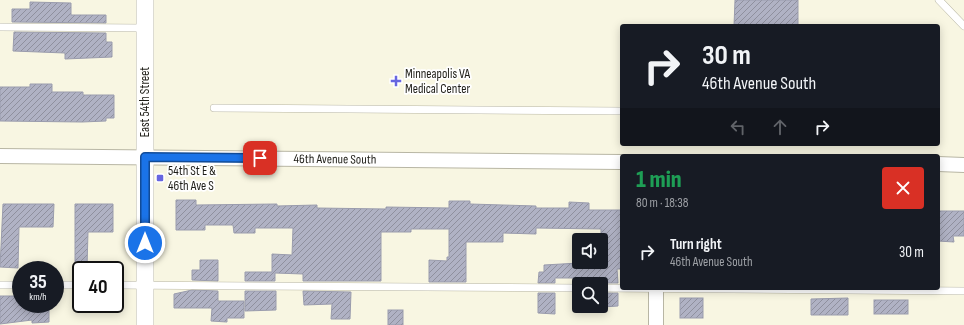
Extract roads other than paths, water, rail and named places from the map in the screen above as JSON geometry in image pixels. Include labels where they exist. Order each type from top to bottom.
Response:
[{"type":"street","name":"East 54th Street","points":[[145,0],[145,325]]},
{"type":"street","name":"46th Avenue South","points":[[0,156],[620,162]]},
{"type":"street","points":[[940,164],[964,164]]},
{"type":"street","points":[[656,290],[656,325]]},
{"type":"lane","points":[[939,0],[964,26]]},
{"type":"lane","points":[[0,27],[145,28]]},
{"type":"lane","points":[[214,108],[620,111]]},
{"type":"lane","points":[[0,285],[12,285]]},
{"type":"lane","points":[[124,285],[572,288]]},
{"type":"lane","points":[[608,288],[620,288]]},
{"type":"lane","points":[[861,290],[964,291]]},
{"type":"place","name":"Minneapolis VA Medical Center","points":[[396,81]]},
{"type":"place","name":"54th St E & 46th Ave S","points":[[160,178]]}]
